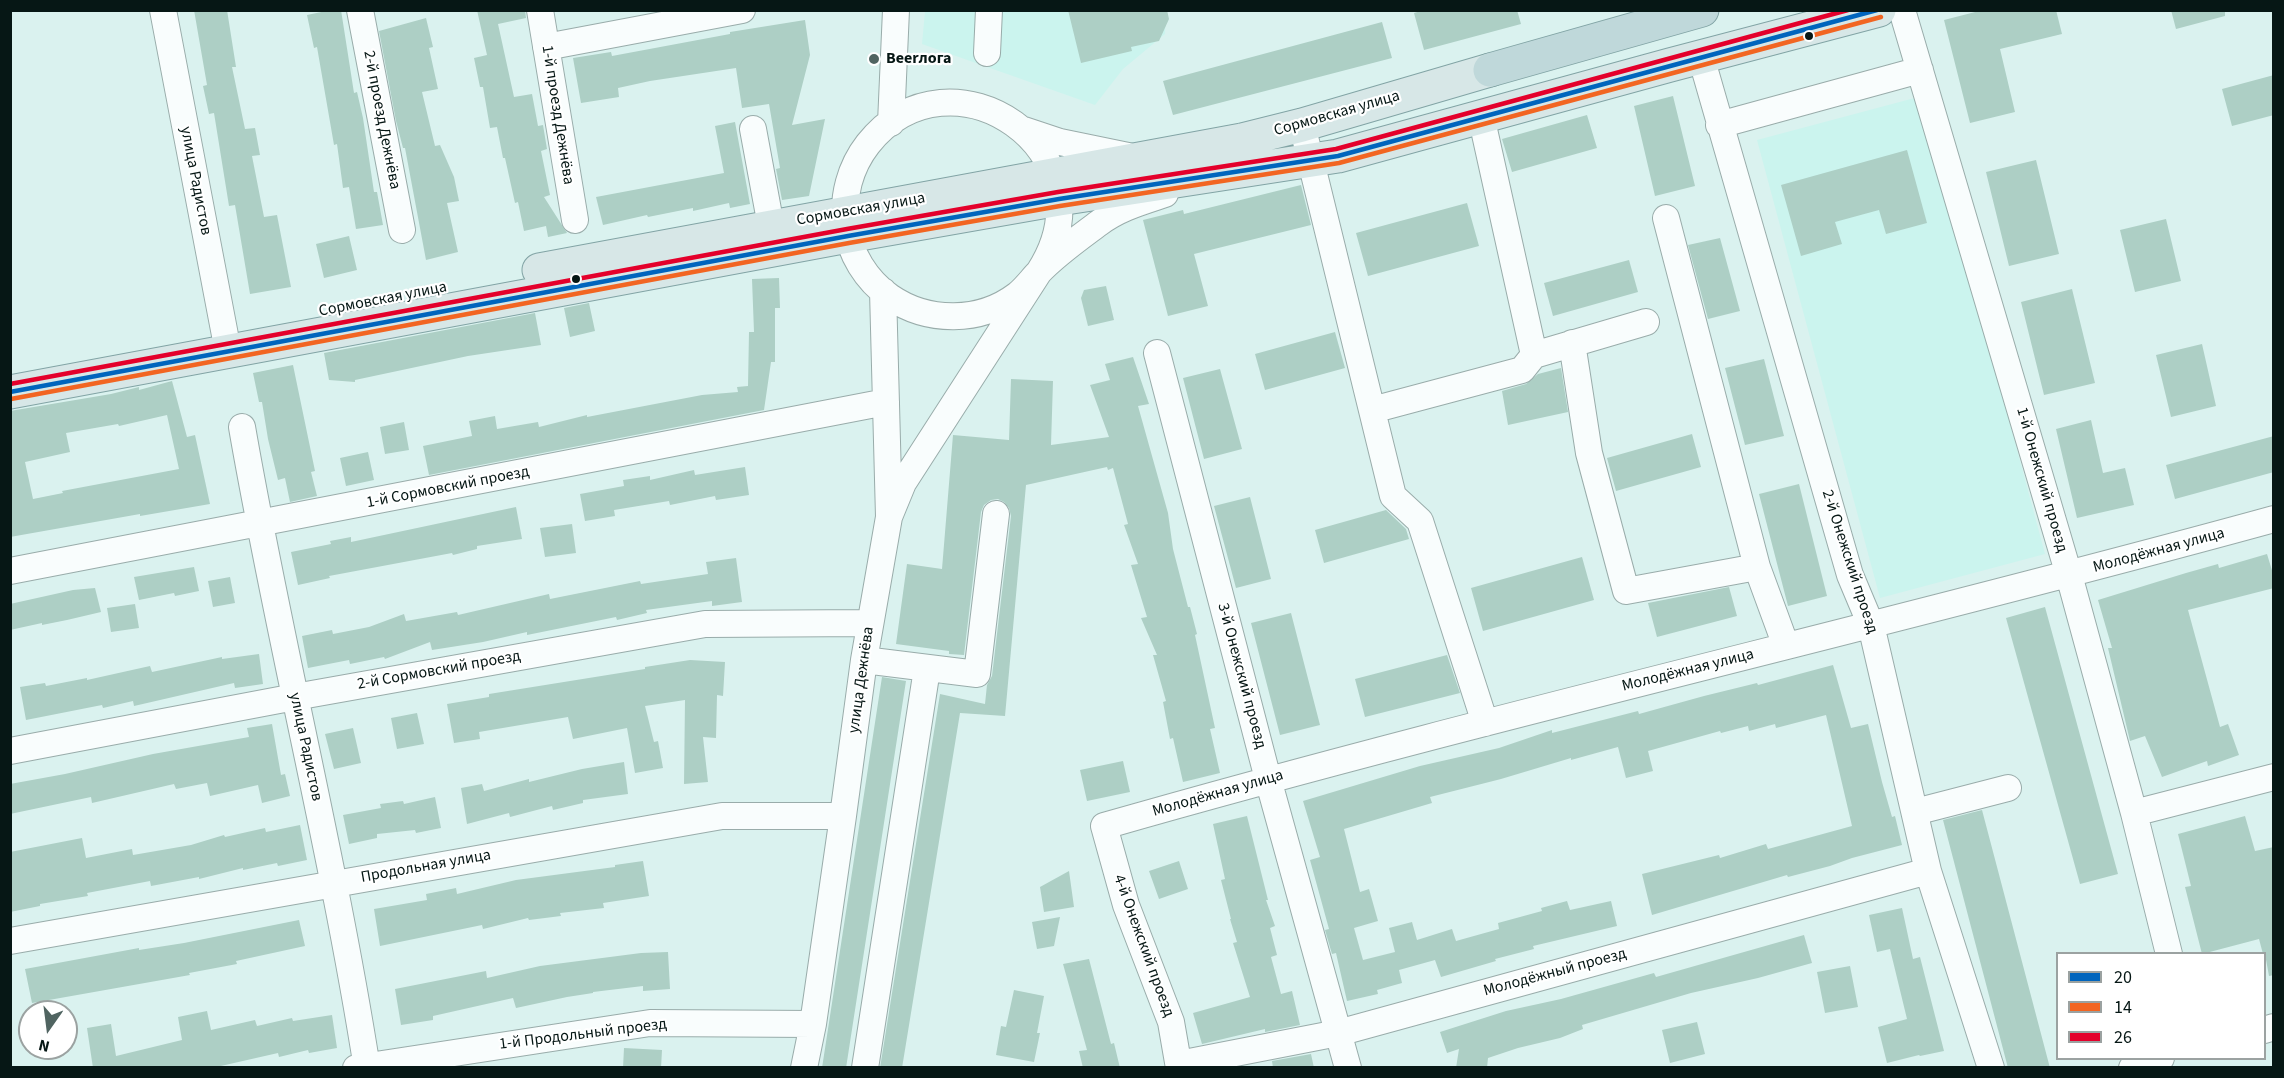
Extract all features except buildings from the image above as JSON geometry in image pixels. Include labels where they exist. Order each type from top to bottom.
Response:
[{"type":"highway","name":"Сормовская улица","points":[[1490,70],[1685,13]]},
{"type":"main road","name":"Сормовская улица","points":[[10,370],[225,341],[1057,187],[1243,170],[1338,156],[1879,10]]},
{"type":"main road","name":"Сормовская улица","points":[[1057,187],[1143,158],[1242,140],[1302,125],[1490,70]]},
{"type":"main road","name":"Сормовская улица","points":[[10,392],[225,341],[771,226],[846,225]]},
{"type":"street","name":"улица Радистов","points":[[163,10],[225,341]]},
{"type":"street","name":"2-й проезд Дежнёва","points":[[360,10],[402,230]]},
{"type":"street","name":"1-й проезд Дежнёва","points":[[540,10],[574,220]]},
{"type":"street","points":[[546,46],[742,10]]},
{"type":"street","points":[[891,123],[896,10]]},
{"type":"street","points":[[987,53],[989,10]]},
{"type":"street","name":"1-й Онежский проезд","points":[[1902,10],[2069,575],[2168,952]]},
{"type":"street","name":"2-й Онежский проезд","points":[[1701,57],[1850,575],[1871,625],[1928,871],[1990,1068]]},
{"type":"street","points":[[1719,125],[1920,70]]},
{"type":"street","points":[[890,517],[903,483],[1039,272],[1049,255],[1056,237],[1057,187],[1038,146],[1023,130],[996,112],[975,106],[953,103],[920,108],[891,123],[873,138],[859,157],[847,190],[846,225],[863,270],[883,291],[900,303],[939,316],[980,313],[1000,305],[1017,294],[1039,272],[1101,222],[1130,205],[1243,170]]},
{"type":"street","points":[[1481,116],[1534,355]]},
{"type":"street","points":[[1302,125],[1393,495],[1420,521],[1485,723]]},
{"type":"street","points":[[753,129],[771,226]]},
{"type":"street","points":[[1023,130],[1088,149],[1143,158]]},
{"type":"street","points":[[1666,218],[1757,567],[1786,646]]},
{"type":"street","name":"улица Дежнёва","points":[[804,1068],[813,1024],[864,660],[890,517],[883,291]]},
{"type":"street","points":[[1372,410],[1522,370],[1534,355],[1646,321]]},
{"type":"street","points":[[1572,343],[1589,453],[1626,591],[1757,567]]},
{"type":"street","name":"3-й Онежский проезд","points":[[1157,352],[1268,779],[1348,1068]]},
{"type":"street","name":"1-й Сормовский проезд","points":[[10,572],[886,402]]},
{"type":"street","name":"улица Радистов","points":[[242,427],[259,524],[333,883],[363,1067]]},
{"type":"street","points":[[864,660],[977,674],[996,514]]},
{"type":"street","name":"Молодёжная улица","points":[[1104,826],[1268,779],[2069,575],[2274,519]]},
{"type":"street","name":"2-й Сормовский проезд","points":[[10,751],[295,697],[705,624],[870,622]]},
{"type":"street","points":[[865,1068],[927,669]]},
{"type":"street","points":[[2133,813],[2274,777]]},
{"type":"street","points":[[1915,812],[2008,788]]},
{"type":"street","name":"Продольная улица","points":[[10,941],[722,816],[843,816]]},
{"type":"street","name":"4-й Онежский проезд","points":[[1104,826],[1126,905],[1171,1022],[1179,1066]]},
{"type":"street","name":"Молодёжный проезд","points":[[1179,1066],[1338,1033],[1928,871]]},
{"type":"street","name":"1-й Продольный проезд","points":[[363,1067],[650,1023],[813,1024]]},
{"type":"street","points":[[2132,1068],[2158,1060]]},
{"type":"shaded area","points":[[925,11],[1166,11],[1165,34],[1123,69],[1095,105],[922,44]]},
{"type":"shaded area","points":[[1922,96],[2045,554],[1880,598],[1757,140]]},
{"type":"transit line","name":"26","points":[[10,384],[847,229],[1058,192],[1336,149],[1848,10]]},
{"type":"transit line","name":"20","points":[[10,392],[848,236],[1059,199],[1338,156],[1877,10]]},
{"type":"transit line","name":"14","points":[[11,399],[849,243],[1060,206],[1339,163],[1881,17]]},
{"type":"place","name":"Beerлога","points":[[874,59]]}]
